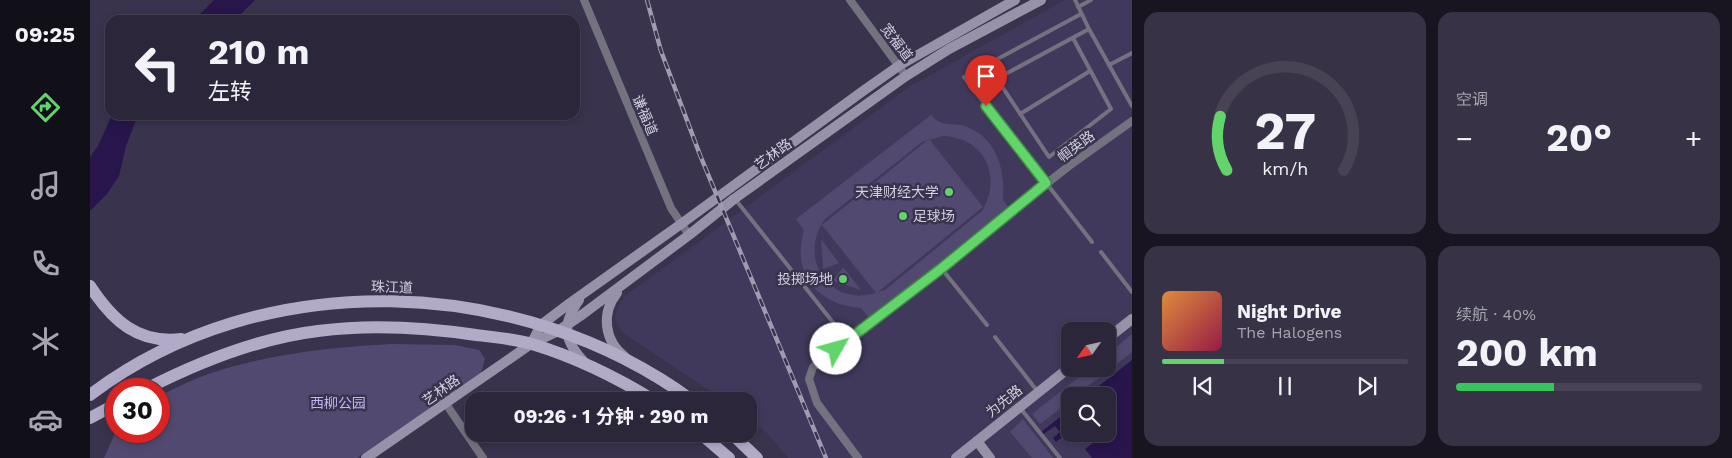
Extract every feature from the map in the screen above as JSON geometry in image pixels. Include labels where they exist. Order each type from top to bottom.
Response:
[{"type":"main road","points":[[90,286],[114,317],[124,326],[143,336],[164,340],[194,337]]},
{"type":"main road","name":"珠江道","points":[[90,395],[120,374],[162,350],[194,337],[264,315],[332,303],[373,301],[400,301],[492,312],[564,330],[636,365],[679,392]]},
{"type":"main road","points":[[168,378],[231,353],[282,338],[317,331],[388,327],[420,328],[531,344],[586,363],[640,392]]},
{"type":"main road","points":[[90,418],[105,410]]},
{"type":"main road","points":[[710,442],[729,458]]},
{"type":"main road","points":[[740,442],[757,458]]},
{"type":"street","name":"谦福道","points":[[584,0],[671,208],[689,235]]},
{"type":"street","name":"宽福道","points":[[850,0],[906,76]]},
{"type":"street","name":"艺林路","points":[[531,344],[541,325],[594,285],[900,66],[1014,0]]},
{"type":"street","name":"艺林路","points":[[366,458],[531,344],[564,330],[734,199],[906,76],[949,50],[1041,0]]},
{"type":"street","name":"帼英路","points":[[858,458],[817,403],[809,379],[813,367],[942,268],[1046,183],[1132,121]]},
{"type":"street","points":[[627,282],[608,308],[607,324],[612,341],[618,352],[636,365]]},
{"type":"street","points":[[586,363],[571,347],[564,330],[574,307],[594,285]]},
{"type":"street","points":[[1116,332],[1132,319]]},
{"type":"street","name":"为先路","points":[[956,458],[1061,374]]},
{"type":"street","points":[[446,404],[483,458]]},
{"type":"street","points":[[977,441],[990,458]]},
{"type":"lane","points":[[1075,0],[1088,29],[1132,106]]},
{"type":"lane","points":[[1078,7],[1091,0]]},
{"type":"lane","points":[[1081,14],[964,77],[1092,242]]},
{"type":"lane","points":[[974,91],[1088,29]]},
{"type":"lane","points":[[997,79],[1049,157],[1110,109],[1073,38]]},
{"type":"lane","points":[[1109,65],[1132,53]]},
{"type":"lane","points":[[1020,114],[1090,71]]},
{"type":"lane","points":[[734,199],[847,340]]},
{"type":"lane","points":[[1101,252],[1132,292]]},
{"type":"lane","points":[[942,268],[987,325]]},
{"type":"lane","points":[[995,336],[1038,392]]},
{"type":"lane","points":[[1020,407],[1060,458]]},
{"type":"shaded area","points":[[214,0],[255,0],[240,15],[199,15]]},
{"type":"shaded area","name":"天津财经大学","points":[[1065,0],[1132,0],[1132,458],[788,458],[769,435],[757,425],[757,392],[712,392],[622,332],[615,319],[617,308],[624,297],[909,87]]},
{"type":"shaded area","points":[[110,120],[136,120],[126,146],[119,176],[107,194],[90,210],[90,157],[98,146]]},
{"type":"shaded area","points":[[1132,360],[1132,458],[1092,458],[1085,449],[1094,442],[1116,442],[1116,387],[1098,387],[1109,378],[1116,378],[1116,373]]},
{"type":"shaded area","points":[[1061,416],[1061,438],[1056,442],[1053,438],[1060,432],[1055,426],[1042,435],[1040,433]]},
{"type":"green space","points":[[931,115],[941,122],[972,129],[990,144],[1000,164],[1003,200],[1009,208],[869,318],[861,308],[846,306],[832,301],[811,284],[801,260],[804,230],[796,219]],"holes":[[[943,136],[957,138],[969,143],[979,151],[986,161],[990,172],[991,185],[988,198],[982,211],[885,290],[878,292],[983,207],[930,140]],[[927,141],[822,225],[876,293],[859,295],[844,293],[832,286],[822,276],[816,263],[817,234],[825,219],[922,142]]]},
{"type":"green space","name":"投掷场地","points":[[821,239],[839,263],[823,269]]},
{"type":"green space","name":"投掷场地","points":[[843,267],[861,290],[833,281]]},
{"type":"green space","points":[[1132,334],[1132,352],[1116,364],[1116,347]]},
{"type":"green space","name":"西柳公园","points":[[392,344],[455,345],[479,350],[485,359],[481,373],[357,458],[104,458],[111,443],[170,443],[170,391],[198,378],[233,366],[278,356],[346,347]]},
{"type":"green space","points":[[1078,378],[1098,378],[1087,387],[1066,387]]},
{"type":"green space","points":[[1061,391],[1061,408],[1040,424],[1032,414]]},
{"type":"green space","points":[[1023,419],[1053,458],[1032,458],[1010,432]]},
{"type":"railway","points":[[647,0],[661,51],[700,155],[826,458]]},
{"type":"place","name":"天津财经大学","points":[[949,192]]},
{"type":"place","name":"足球场","points":[[903,216]]},
{"type":"place","name":"投掷场地","points":[[843,279]]},
{"type":"route","points":[[836,349],[942,268],[1046,183],[986,106]]}]
